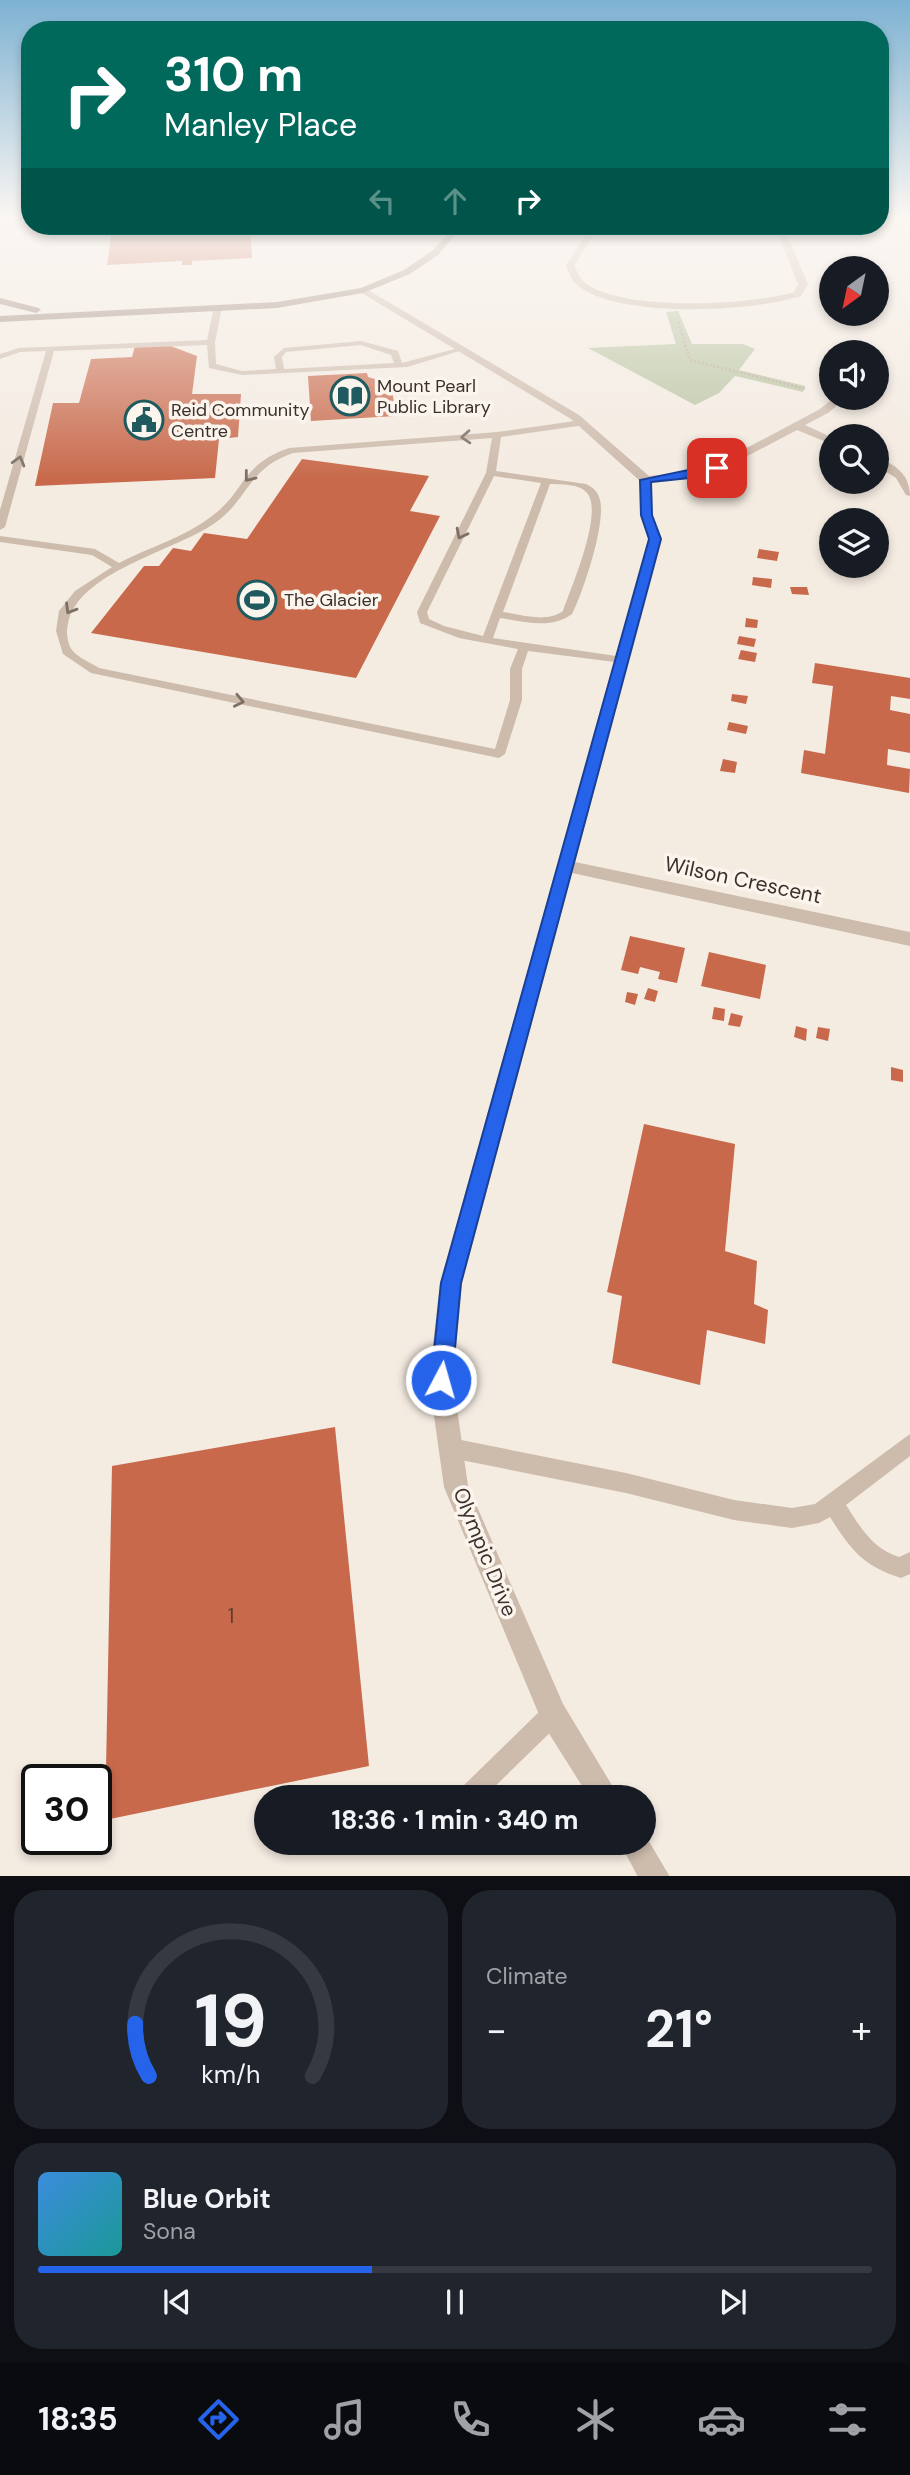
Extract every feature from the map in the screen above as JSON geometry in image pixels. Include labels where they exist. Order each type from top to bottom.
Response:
[{"type":"street","points":[[13,306],[47,311],[116,311]]},
{"type":"street","points":[[0,319],[261,306]]},
{"type":"street","points":[[389,306],[582,424],[646,480],[708,471],[797,426],[822,410]]},
{"type":"street","points":[[0,329],[31,321],[116,311]]},
{"type":"street","points":[[797,426],[819,436]]},
{"type":"street","points":[[889,469],[900,476],[910,492]]},
{"type":"street","name":"Olympic Drive","points":[[597,1785],[553,1714],[456,1487],[441,1380],[451,1283],[655,539],[646,515],[646,480]]},
{"type":"street","name":"Wilson Crescent","points":[[567,866],[910,939]]},
{"type":"street","points":[[641,1855],[654,1876]]},
{"type":"lane","points":[[218,307],[209,362],[218,369],[242,373],[398,365],[418,363],[462,349]]},
{"type":"lane","points":[[0,357],[19,350],[211,342]]},
{"type":"lane","points":[[280,371],[278,357],[284,350],[361,343],[395,353],[398,365]]},
{"type":"lane","points":[[0,527],[51,348]]},
{"type":"lane","points":[[525,645],[516,669],[516,699],[499,754],[95,671],[67,652],[61,629],[64,616],[86,587],[118,567],[218,517],[261,462],[272,456],[292,450],[498,435],[582,424]]},
{"type":"lane","points":[[498,435],[491,473],[422,612],[424,621],[435,628],[487,639],[623,660]]},
{"type":"lane","points":[[491,473],[587,488],[596,499],[595,524],[568,612],[562,618],[550,621],[497,614]]},
{"type":"lane","points":[[487,639],[546,481]]},
{"type":"lane","points":[[0,539],[95,552],[118,567]]},
{"type":"lane","points":[[451,1448],[757,1513],[792,1518],[819,1513],[910,1444]]},
{"type":"lane","points":[[833,1503],[862,1547],[881,1563],[901,1569],[910,1562]]},
{"type":"lane","points":[[480,1785],[553,1714]]},
{"type":"path","points":[[675,314],[685,352],[691,360],[704,366],[806,389]]},
{"type":"green space","points":[[678,311],[692,344],[743,344],[755,349],[739,370],[805,386],[803,392],[735,376],[719,393],[695,405],[588,348],[676,344],[666,312]]},
{"type":"building","name":"Reid Community Centre","points":[[168,345],[197,356],[192,394],[241,394],[238,437],[219,439],[215,478],[35,486],[53,403],[79,403],[91,359],[132,357],[135,346]]},
{"type":"building","points":[[367,373],[368,377],[391,384],[396,416],[311,421],[308,376]]},
{"type":"building","name":"The Glacier","points":[[302,459],[429,476],[410,511],[440,516],[356,678],[91,633],[144,566],[159,566],[173,548],[191,551],[204,533],[247,539]]},
{"type":"building","points":[[759,549],[779,552],[777,561],[757,558]]},
{"type":"building","points":[[753,577],[772,579],[771,588],[752,585]]},
{"type":"building","points":[[790,587],[807,587],[809,595],[792,594]]},
{"type":"building","points":[[746,618],[758,620],[757,628],[745,627]]},
{"type":"building","points":[[739,636],[756,639],[754,647],[737,644]]},
{"type":"building","points":[[741,650],[757,653],[755,662],[738,659]]},
{"type":"building","points":[[815,663],[910,678],[910,699],[891,696],[890,710],[910,714],[910,753],[888,749],[887,765],[910,769],[909,793],[801,773],[804,750],[825,754],[833,686],[812,683]]},
{"type":"building","points":[[732,694],[748,696],[746,704],[731,701]]},
{"type":"building","points":[[729,722],[748,726],[746,734],[727,730]]},
{"type":"building","points":[[723,759],[737,762],[735,773],[720,771]]},
{"type":"building","points":[[630,936],[685,948],[677,983],[658,979],[660,972],[640,967],[638,974],[621,970]]},
{"type":"building","points":[[709,952],[766,965],[760,999],[701,986]]},
{"type":"building","points":[[648,988],[658,991],[655,1002],[644,999]]},
{"type":"building","points":[[627,992],[638,994],[635,1005],[625,1002]]},
{"type":"building","points":[[714,1007],[725,1009],[724,1021],[712,1019]]},
{"type":"building","points":[[731,1013],[743,1016],[740,1027],[728,1025]]},
{"type":"building","points":[[796,1026],[807,1029],[806,1041],[794,1037]]},
{"type":"building","points":[[818,1027],[830,1029],[828,1041],[816,1038]]},
{"type":"building","points":[[891,1067],[903,1070],[903,1082],[891,1080]]},
{"type":"building","points":[[644,1124],[735,1144],[725,1251],[757,1261],[754,1304],[768,1310],[765,1344],[707,1330],[700,1385],[612,1363],[622,1296],[607,1292]]},
{"type":"building","points":[[335,1427],[369,1766],[276,1785],[254,1785],[254,1790],[112,1819],[112,1764],[106,1764],[112,1466]]},
{"type":"place","name":"Mount Pearl Public Library","points":[[350,396]]},
{"type":"place","name":"Reid Community Centre","points":[[144,420]]},
{"type":"place","name":"The Glacier","points":[[257,600]]},
{"type":"route","points":[[441,1380],[451,1283],[655,539],[646,515],[646,480],[699,474],[717,468]]}]
